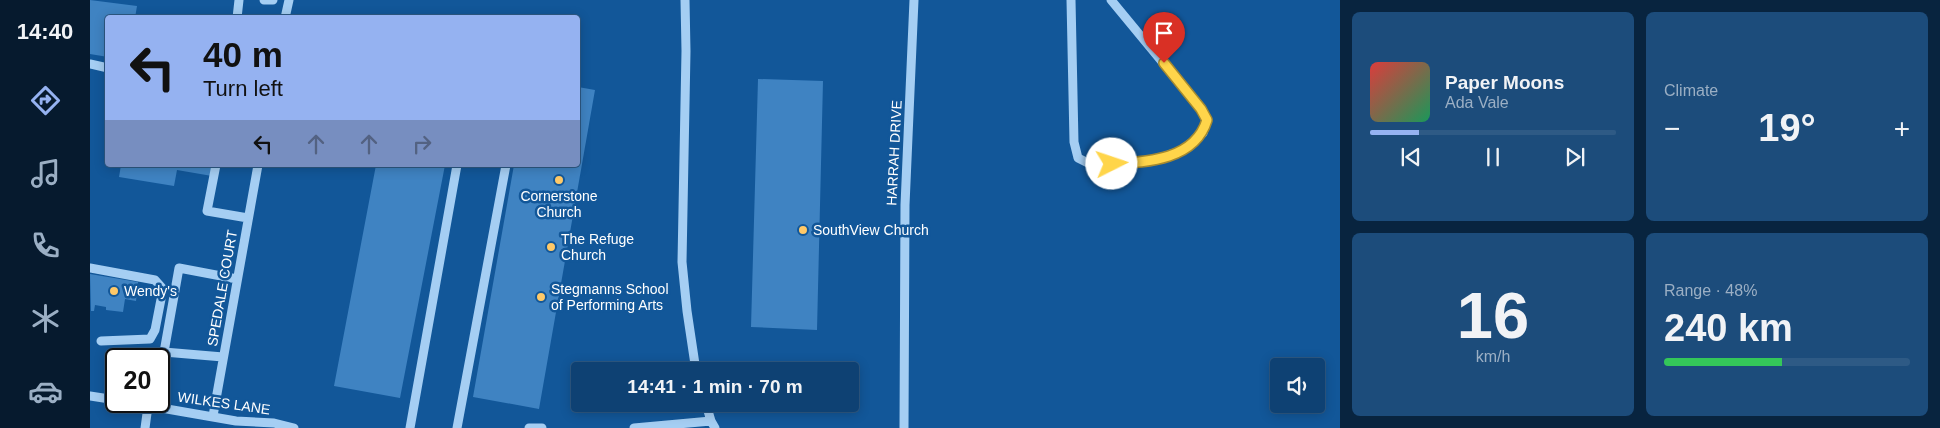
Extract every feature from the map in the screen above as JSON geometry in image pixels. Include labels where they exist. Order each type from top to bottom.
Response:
[{"type":"street","points":[[238,15],[240,0]]},
{"type":"street","points":[[264,0],[273,0]]},
{"type":"street","points":[[286,15],[289,0]]},
{"type":"street","points":[[685,0],[686,51],[682,262],[695,362]]},
{"type":"street","name":"HARRAH DRIVE","points":[[904,428],[905,205],[914,0]]},
{"type":"street","points":[[1071,0],[1074,142],[1078,158],[1092,165],[1151,162],[1183,150],[1203,133],[1207,120],[1201,109],[1111,0]]},
{"type":"street","points":[[90,64],[105,67]]},
{"type":"street","points":[[216,167],[207,211],[248,218]]},
{"type":"street","name":"SPEDALE COURT","points":[[213,416],[258,167]]},
{"type":"street","points":[[410,428],[457,167]]},
{"type":"street","points":[[457,428],[506,167]]},
{"type":"street","points":[[90,268],[155,280],[163,288],[155,330],[150,339],[101,341]]},
{"type":"street","points":[[223,357],[164,352],[179,268],[238,279]]},
{"type":"street","points":[[90,396],[105,398]]},
{"type":"street","name":"WILKES LANE","points":[[170,409],[236,421],[274,423],[294,428]]},
{"type":"street","points":[[634,428],[713,424],[709,412]]},
{"type":"street","points":[[146,428],[147,413]]},
{"type":"street","points":[[236,421],[243,428]]},
{"type":"street","points":[[529,428],[542,428]]},
{"type":"building","points":[[90,0],[137,6],[136,15],[105,15],[105,56],[90,54]]},
{"type":"building","points":[[758,79],[823,81],[817,330],[751,327]]},
{"type":"building","points":[[580,87],[595,90],[539,409],[473,397],[514,167],[580,167]]},
{"type":"building","points":[[121,167],[214,167],[212,176],[177,170],[174,186],[119,177]]},
{"type":"building","points":[[376,167],[445,167],[400,398],[334,386]]},
{"type":"building","name":"Wendy's","points":[[90,274],[138,282],[136,301],[125,299],[123,312],[106,310],[106,307],[95,305],[94,311],[91,311]]},
{"type":"place","name":"Cornerstone Church","points":[[559,180]]},
{"type":"place","name":"SouthView Church","points":[[803,230]]},
{"type":"place","name":"The Refuge Church","points":[[551,247]]},
{"type":"place","name":"Wendy's","points":[[114,291]]},
{"type":"place","name":"Stegmanns School of Performing Arts","points":[[541,297]]},
{"type":"route","points":[[1112,164],[1151,162],[1183,150],[1203,133],[1207,120],[1201,109],[1164,63]]}]
